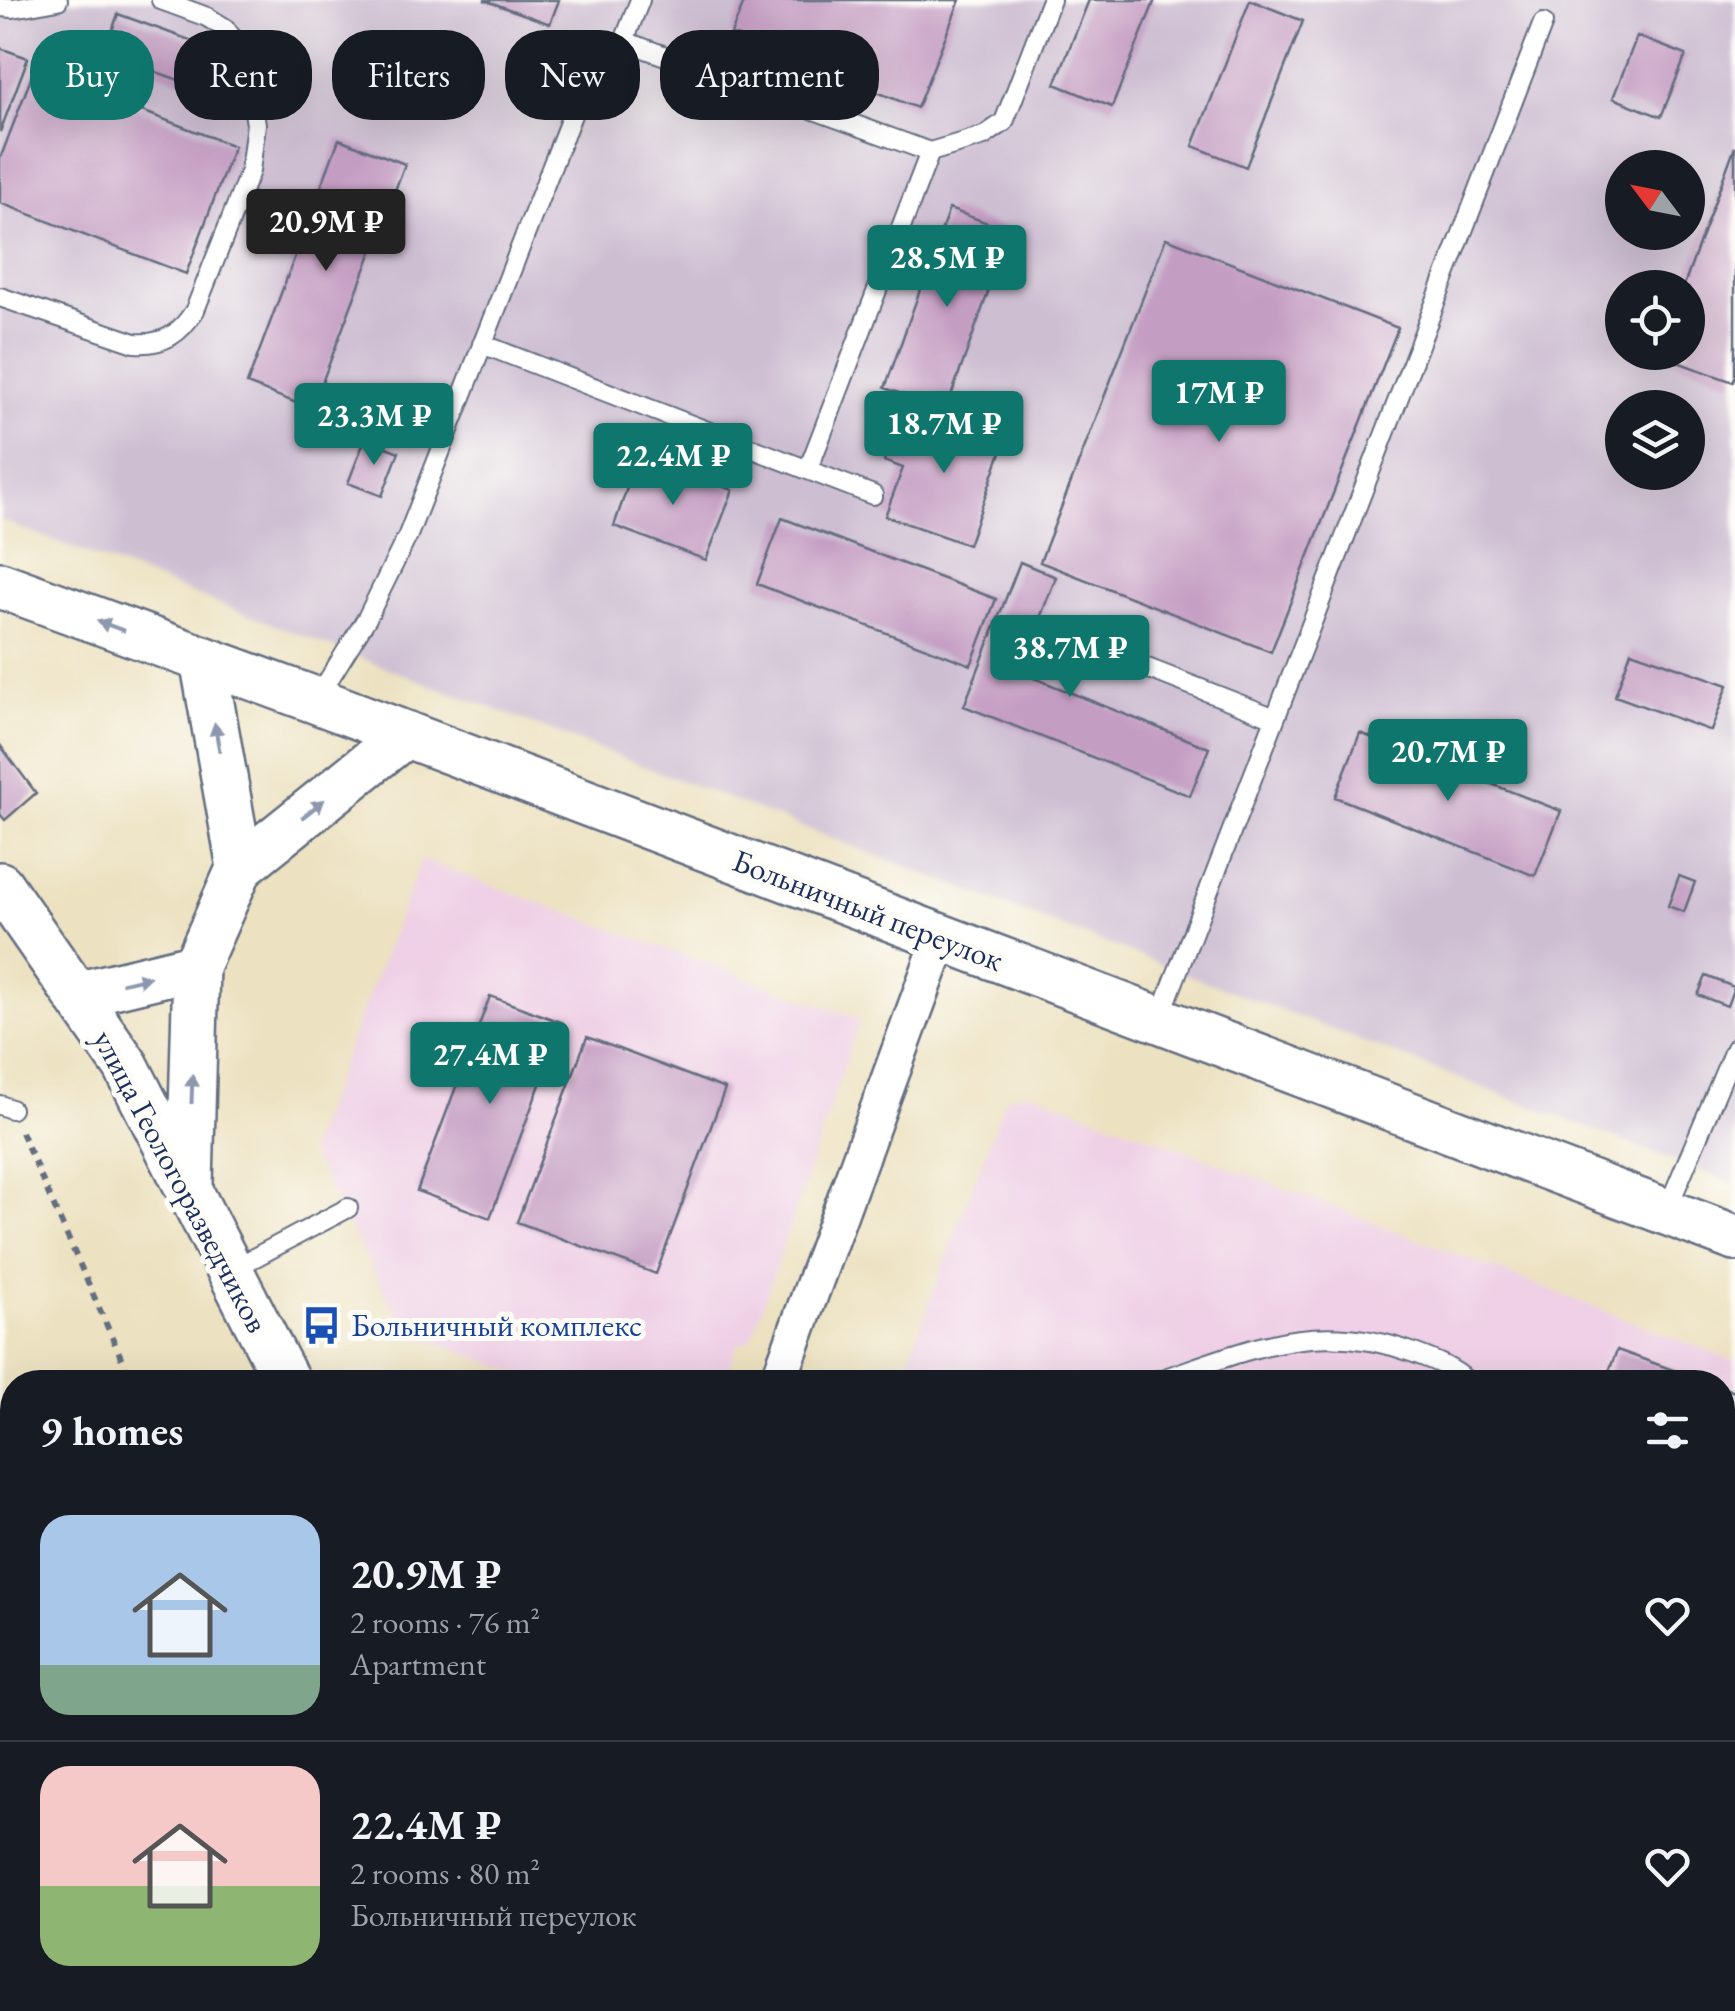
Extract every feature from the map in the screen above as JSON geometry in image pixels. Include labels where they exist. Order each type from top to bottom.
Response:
[{"type":"street","name":"Больничный переулок","points":[[0,585],[406,734],[1735,1238]]},
{"type":"street","points":[[203,659],[240,868]]},
{"type":"street","points":[[190,1186],[196,966],[240,868],[406,734]]},
{"type":"street","name":"улица Геологоразведчиков","points":[[0,885],[126,1066],[231,1270],[274,1370]]},
{"type":"street","points":[[782,1370],[942,938]]},
{"type":"street","points":[[76,994],[196,966]]},
{"type":"lane","points":[[0,7],[58,0]]},
{"type":"lane","points":[[0,297],[112,337],[151,344],[171,337],[195,310],[250,171],[256,124],[248,70],[225,28],[208,17],[162,0]]},
{"type":"lane","points":[[628,30],[640,0]]},
{"type":"lane","points":[[640,47],[930,152],[984,136],[1004,122],[1052,0]]},
{"type":"lane","points":[[1159,1020],[1544,23]]},
{"type":"lane","points":[[315,700],[367,618],[408,535],[569,120]]},
{"type":"lane","points":[[808,470],[930,152]]},
{"type":"lane","points":[[482,344],[873,495]]},
{"type":"lane","points":[[1060,634],[1276,718]]},
{"type":"lane","points":[[1666,1212],[1735,1048]]},
{"type":"lane","points":[[231,1270],[348,1208]]},
{"type":"lane","points":[[1190,1370],[1312,1335],[1386,1343],[1448,1370]]},
{"type":"path","points":[[5,1107],[126,1370]]},
{"type":"shaded area","points":[[0,0],[1735,0],[1735,1184],[0,520]]},
{"type":"shaded area","points":[[421,860],[860,1019],[751,1340],[737,1345],[728,1370],[511,1370],[406,1331],[308,1150]]},
{"type":"shaded area","points":[[1030,1091],[1735,1361],[1735,1370],[904,1370],[1005,1099]]},
{"type":"building","points":[[484,0],[559,0],[550,24]]},
{"type":"building","points":[[745,0],[960,0],[917,108],[879,93],[879,30],[733,30]]},
{"type":"building","points":[[1089,0],[1155,0],[1112,107],[1055,84]]},
{"type":"building","points":[[1250,0],[1303,21],[1246,167],[1193,146]]},
{"type":"building","points":[[118,14],[174,34],[174,78],[154,71],[154,30],[112,30]]},
{"type":"building","points":[[1637,36],[1686,55],[1661,117],[1613,98]]},
{"type":"building","points":[[0,48],[28,58],[0,132]]},
{"type":"building","points":[[30,80],[30,120],[154,120],[154,116],[234,146],[186,274],[0,203],[0,159]]},
{"type":"building","points":[[339,139],[405,164],[312,409],[247,384]]},
{"type":"building","points":[[1735,146],[1733,382],[1699,370],[1705,370],[1705,270],[1690,270],[1697,250],[1705,250],[1705,228]]},
{"type":"building","points":[[949,209],[1010,231],[946,410],[885,388]]},
{"type":"building","points":[[1166,238],[1398,328],[1271,652],[1040,562]]},
{"type":"building","points":[[923,408],[1006,438],[968,545],[885,516],[903,468],[884,461],[891,442],[909,448]]},
{"type":"building","points":[[365,439],[399,452],[382,496],[348,483]]},
{"type":"building","points":[[638,456],[733,490],[706,560],[614,526]]},
{"type":"building","points":[[782,518],[996,599],[971,665],[757,584]]},
{"type":"building","points":[[1020,562],[1056,577],[1019,672],[1209,748],[1190,796],[964,706]]},
{"type":"building","points":[[1631,651],[1728,685],[1711,731],[1615,696]]},
{"type":"building","points":[[1360,733],[1561,811],[1535,876],[1335,797]]},
{"type":"building","points":[[0,745],[36,793],[5,820],[0,814]]},
{"type":"building","points":[[1679,876],[1695,882],[1684,912],[1668,906]]},
{"type":"building","points":[[1706,976],[1734,987],[1727,1006],[1698,995]]},
{"type":"building","points":[[490,996],[563,1023],[490,1218],[417,1191]]},
{"type":"building","points":[[587,1037],[725,1089],[656,1274],[517,1222]]},
{"type":"building","points":[[1617,1350],[1673,1370],[1610,1370]]},
{"type":"place","name":"Больничный комплекс","points":[[321,1325]]}]
